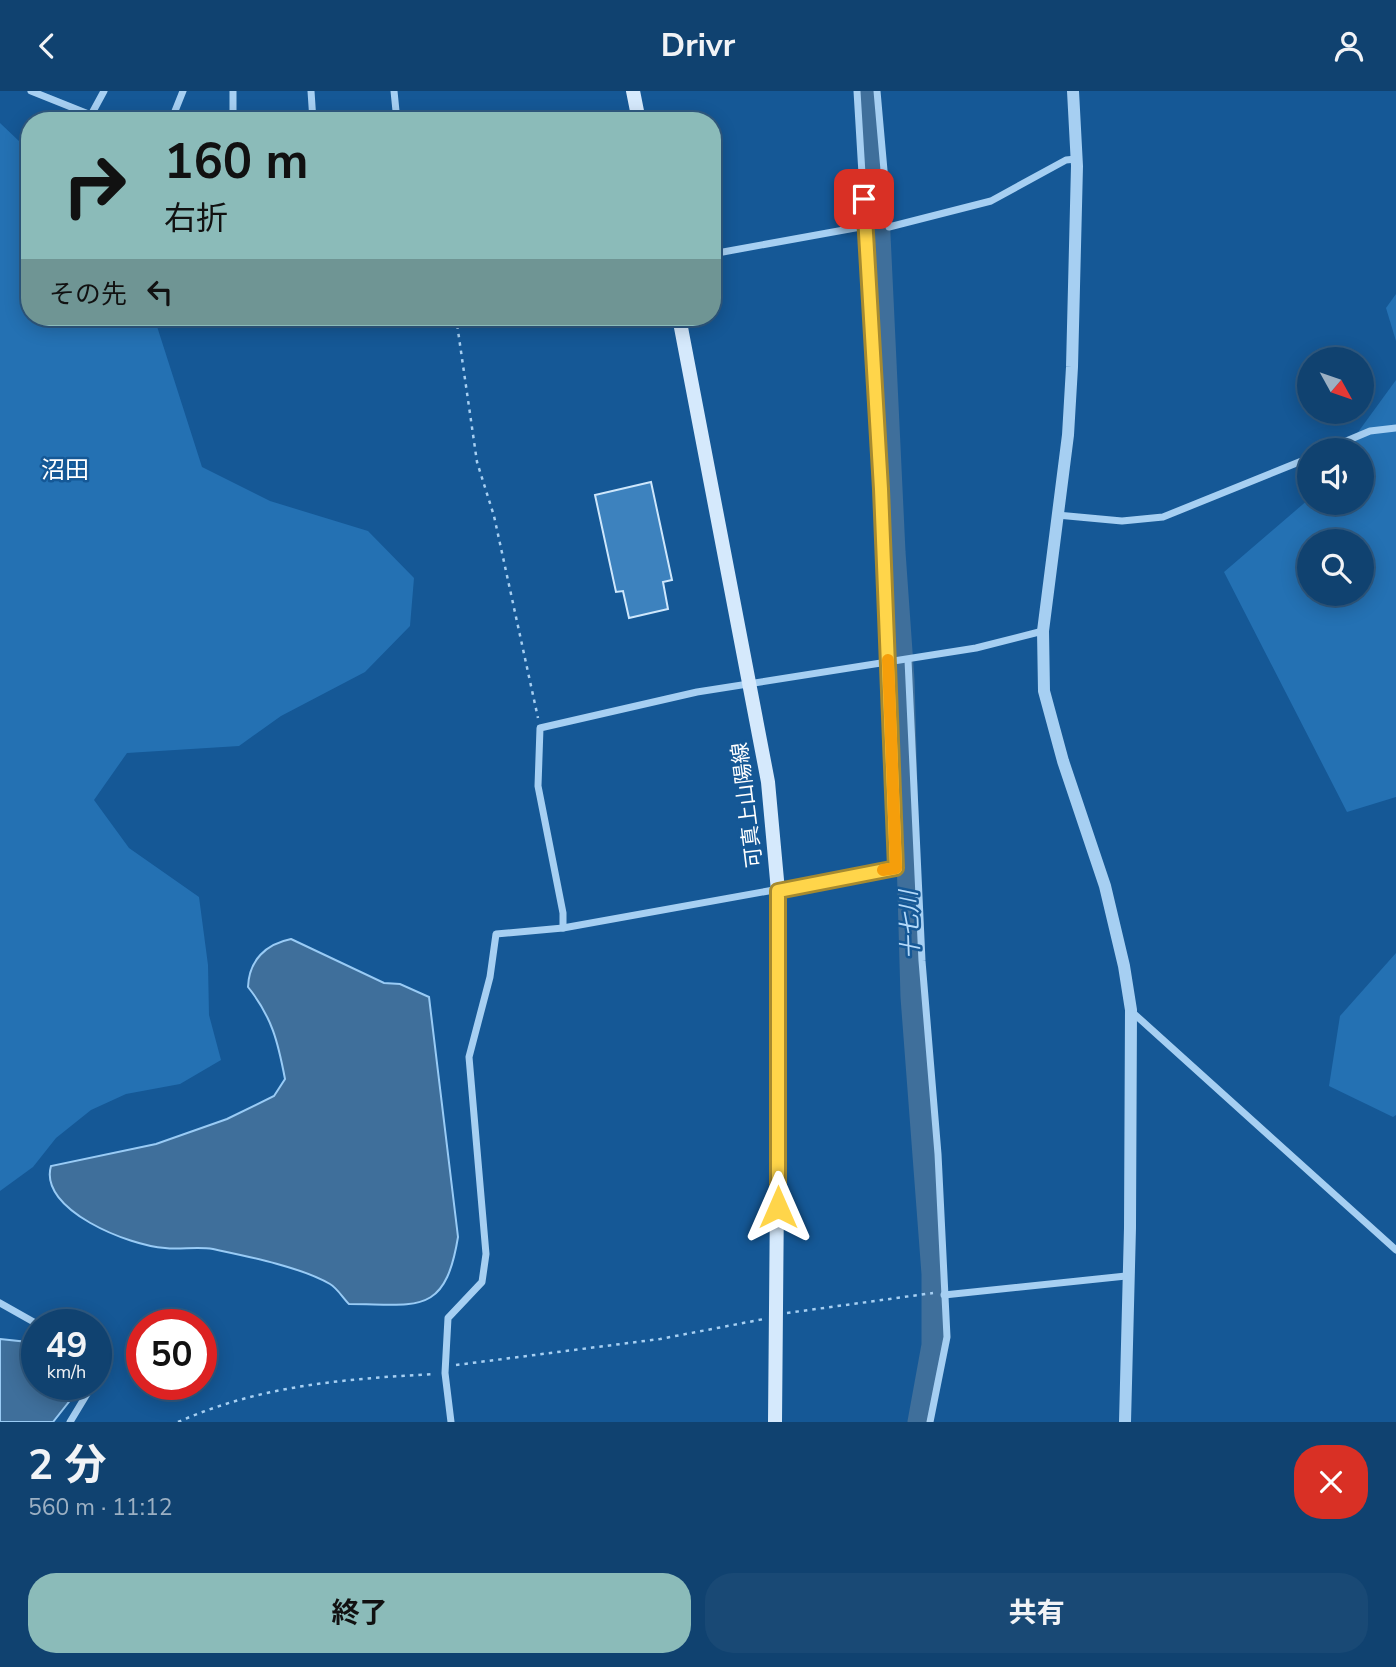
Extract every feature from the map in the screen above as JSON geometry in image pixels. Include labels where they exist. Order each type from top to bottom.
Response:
[{"type":"main road","points":[[633,91],[637,112]]},
{"type":"main road","name":"可真上山陽線","points":[[681,326],[768,782],[778,891],[778,1314],[775,1422]]},
{"type":"street","points":[[31,91],[78,112]]},
{"type":"street","points":[[95,112],[104,91]]},
{"type":"street","points":[[175,112],[183,91]]},
{"type":"street","points":[[233,91],[233,112]]},
{"type":"street","points":[[311,91],[312,112]]},
{"type":"street","points":[[394,91],[396,112]]},
{"type":"street","points":[[451,1422],[445,1369],[448,1318],[482,1282],[486,1254],[468,1056],[490,977],[496,934],[563,928],[896,868],[858,91]]},
{"type":"street","points":[[877,91],[889,227],[991,201],[1066,160],[1076,159]]},
{"type":"street","points":[[1073,91],[1076,159],[1072,367],[1068,435],[1042,631],[1044,691],[1063,761],[1105,886],[1131,1010],[1130,1228],[1126,1276],[1125,1422]]},
{"type":"street","points":[[721,252],[866,226]]},
{"type":"street","points":[[1353,438],[1370,431],[1396,428]]},
{"type":"street","points":[[1057,515],[1122,521],[1163,517],[1297,463]]},
{"type":"street","points":[[563,928],[563,913],[538,786],[540,728],[697,692],[976,648],[1042,631]]},
{"type":"street","points":[[908,660],[922,961],[938,1154],[947,1337],[930,1422]]},
{"type":"street","points":[[1131,1010],[1396,1249]]},
{"type":"street","points":[[944,1295],[1126,1276]]},
{"type":"street","points":[[0,1303],[21,1315]]},
{"type":"street","points":[[70,1422],[83,1400]]},
{"type":"path","points":[[457,326],[477,462],[494,516],[540,728]]},
{"type":"path","points":[[178,1422],[267,1391],[325,1381],[445,1369],[660,1339],[759,1321],[778,1314],[930,1293]]},
{"type":"shaded area","points":[[0,123],[21,144],[21,326],[157,326],[202,467],[270,501],[368,531],[414,578],[410,626],[365,672],[281,716],[239,746],[127,753],[94,800],[129,848],[199,897],[208,965],[209,1015],[221,1060],[180,1084],[126,1094],[91,1110],[56,1138],[33,1167],[0,1191]]},
{"type":"shaded area","points":[[1396,294],[1396,341],[1386,308]]},
{"type":"shaded area","points":[[1396,380],[1396,797],[1347,812],[1224,572],[1297,509],[1297,515],[1374,515],[1374,438],[1354,438],[1364,424],[1374,424],[1374,410]]},
{"type":"shaded area","points":[[291,939],[384,983],[400,984],[429,997],[458,1237],[445,1281],[436,1293],[424,1301],[393,1305],[349,1304],[330,1284],[289,1267],[213,1249],[165,1248],[131,1241],[90,1223],[72,1211],[58,1197],[51,1182],[51,1166],[156,1144],[227,1119],[274,1096],[285,1079],[280,1053],[273,1030],[248,987],[249,977],[260,955],[274,945]]},
{"type":"shaded area","points":[[1396,953],[1396,1115],[1393,1117],[1329,1086],[1340,1016]]},
{"type":"shaded area","points":[[0,1339],[21,1341],[21,1400],[70,1400],[53,1422],[0,1422]]},
{"type":"building","points":[[651,482],[672,580],[663,582],[668,609],[629,618],[623,591],[616,592],[595,495]]},
{"type":"waterway","name":"十七川","points":[[867,91],[878,214],[894,552],[903,680],[912,997],[933,1274],[933,1345],[919,1422]]},
{"type":"slow traffic","points":[[883,870],[896,868],[888,660]]},
{"type":"district","name":"沼田","points":[[65,470]]},
{"type":"route","points":[[778,1207],[778,891],[896,868],[881,489],[864,199]]}]
